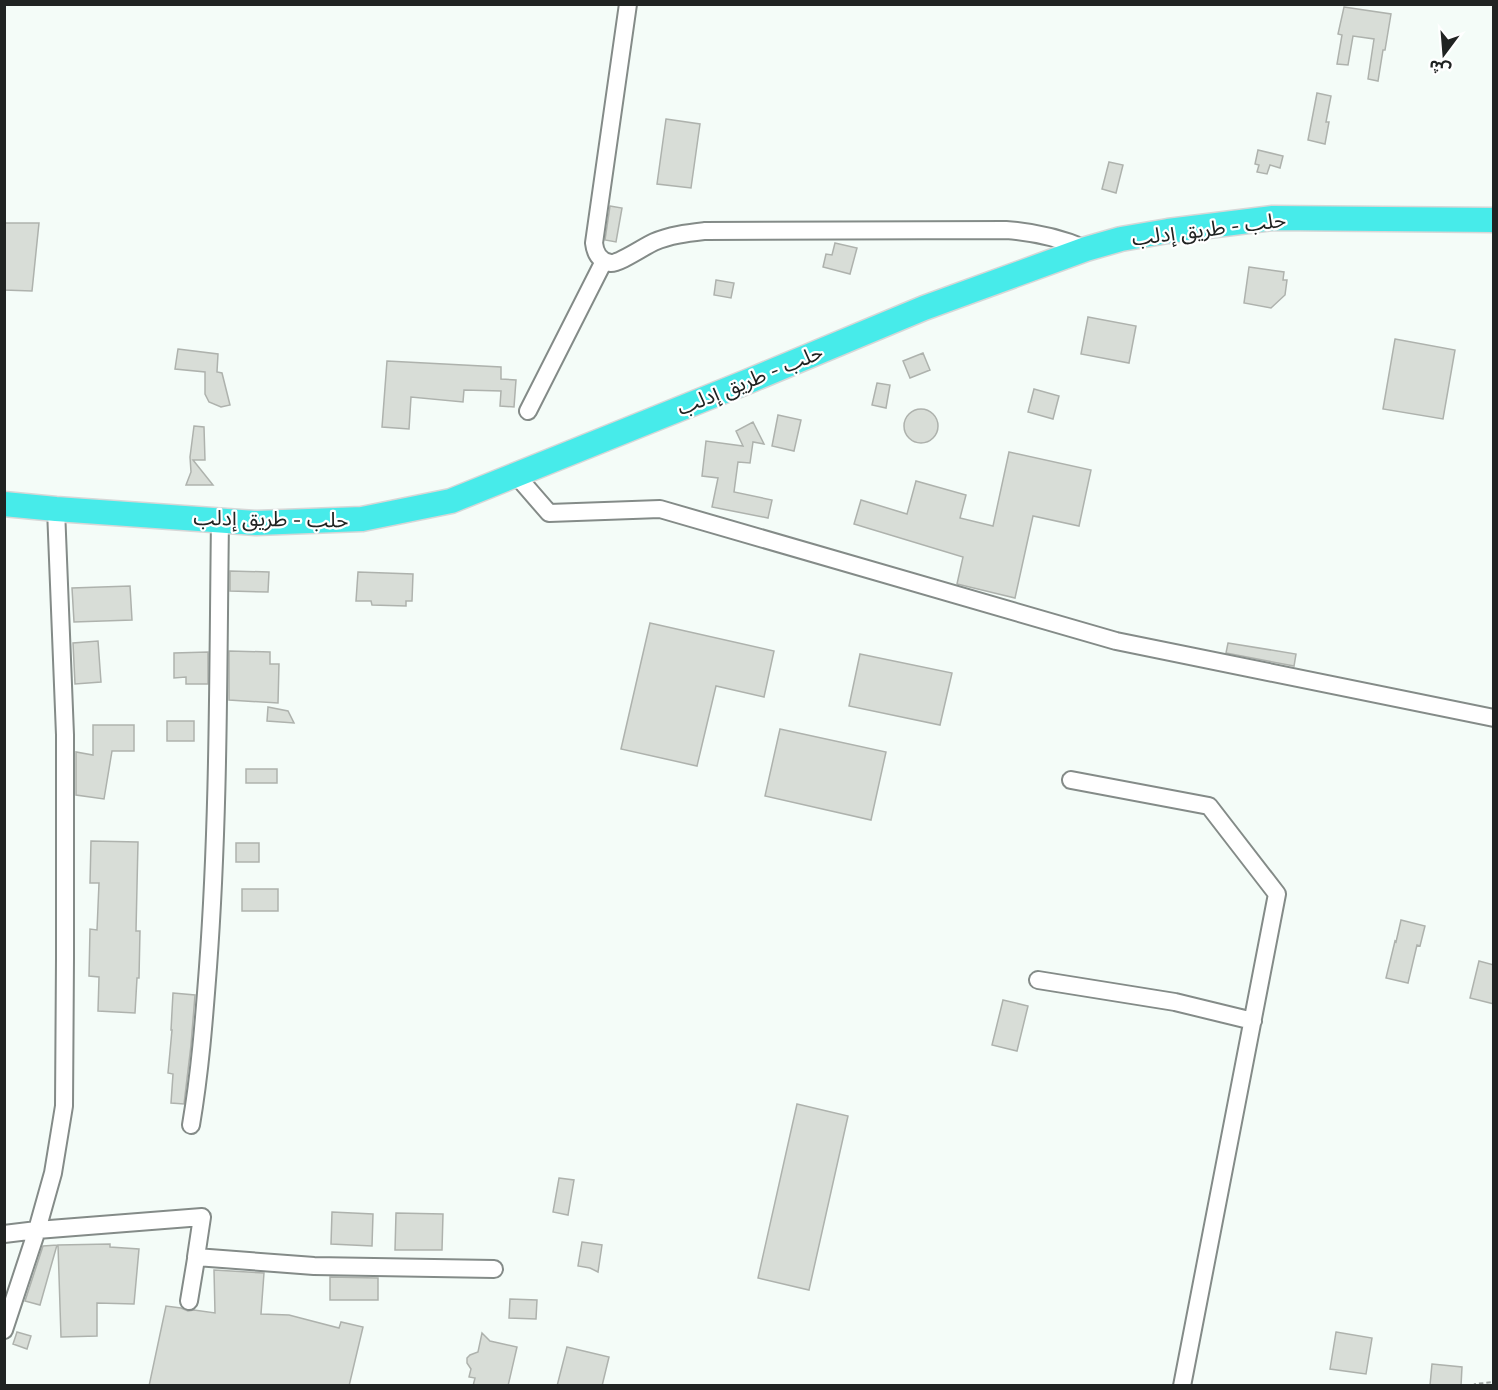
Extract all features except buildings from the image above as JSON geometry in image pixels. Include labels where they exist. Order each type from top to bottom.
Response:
[{"type":"highway","name":"حلب - طريق إدلب","points":[[4,504],[256,523],[362,519],[451,501],[924,308],[1086,249],[1121,239],[1273,218],[1494,220]]},
{"type":"street","points":[[628,4],[594,243],[598,256],[604,261],[618,262],[655,242],[672,236],[705,231],[1005,230],[1047,235],[1086,249]]},
{"type":"street","points":[[528,411],[604,261]]},
{"type":"street","points":[[516,475],[549,513],[660,509],[1116,641],[1494,718]]},
{"type":"street","points":[[4,1330],[53,1173],[64,1106],[65,735],[56,509]]},
{"type":"street","points":[[191,1125],[199,1070],[213,883],[220,520]]},
{"type":"street","points":[[1071,780],[1209,806],[1278,894],[1182,1386]]},
{"type":"street","points":[[1038,980],[1175,1002],[1253,1020]]},
{"type":"street","points":[[4,1234],[202,1217],[189,1301]]},
{"type":"street","points":[[196,1253],[196,1257],[314,1266],[494,1269]]},
{"type":"path","points":[[1472,1386],[1494,1382]]}]
